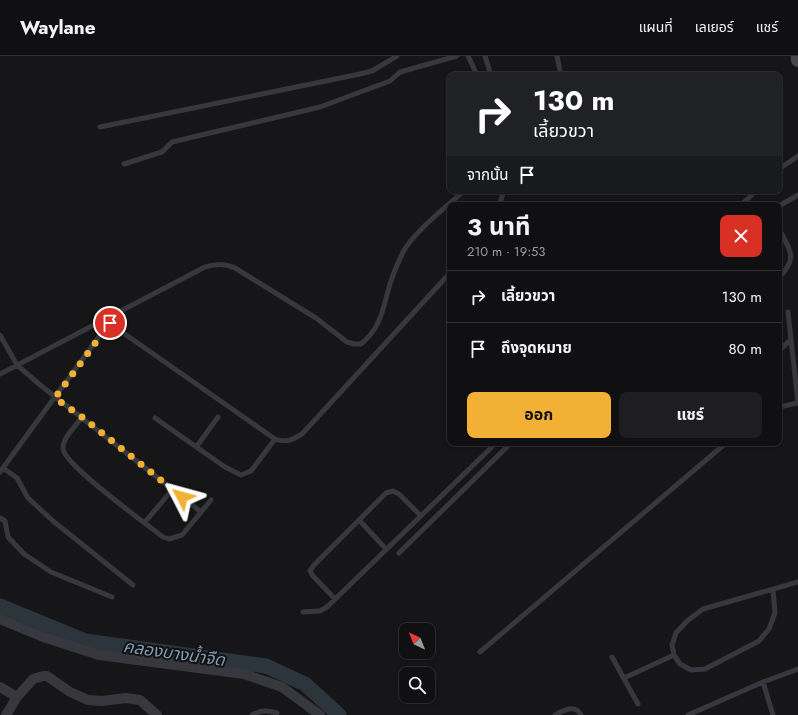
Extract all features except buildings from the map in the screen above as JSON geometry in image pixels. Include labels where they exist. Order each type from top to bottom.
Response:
[{"type":"street","points":[[0,619],[43,636],[99,655],[244,674],[282,687],[320,715]]},
{"type":"street","points":[[6,715],[17,697],[33,679],[42,676],[46,676],[70,692],[88,700],[102,701],[126,698],[140,700],[157,715]]},
{"type":"street","points":[[0,687],[17,697]]},
{"type":"lane","points":[[100,127],[360,74],[372,71],[397,56]]},
{"type":"lane","points":[[124,164],[162,152],[172,142],[320,107],[390,81],[400,72],[457,56]]},
{"type":"lane","points":[[468,56],[476,72]]},
{"type":"lane","points":[[485,56],[490,72]]},
{"type":"lane","points":[[557,56],[560,71],[558,72]]},
{"type":"lane","points":[[782,167],[798,156]]},
{"type":"lane","points":[[451,202],[461,194]]},
{"type":"lane","points":[[744,202],[753,194]]},
{"type":"lane","points":[[782,204],[798,195]]},
{"type":"lane","points":[[0,374],[205,267],[216,264],[225,264],[235,268],[300,308],[347,342],[362,344],[382,318],[391,279],[404,252],[410,243],[435,216],[447,206]]},
{"type":"lane","points":[[782,235],[793,256],[793,262],[782,275]]},
{"type":"lane","points":[[107,317],[110,323],[275,439],[284,442],[293,440],[302,434],[447,276]]},
{"type":"lane","points":[[782,406],[798,403],[788,312]]},
{"type":"lane","points":[[110,323],[2,470],[17,478],[28,498],[48,516],[133,585]]},
{"type":"lane","points":[[0,335],[2,342],[17,365],[55,398],[82,417],[201,512]]},
{"type":"lane","points":[[782,348],[791,339]]},
{"type":"lane","points":[[82,417],[64,441],[64,455],[85,476],[163,537],[169,539],[182,535],[211,500]]},
{"type":"lane","points":[[196,446],[218,417]]},
{"type":"lane","points":[[155,418],[225,467],[241,475],[251,471],[275,439]]},
{"type":"lane","points":[[303,612],[320,611],[327,607],[493,446]]},
{"type":"lane","points":[[399,553],[508,446]]},
{"type":"lane","points":[[480,652],[722,446]]},
{"type":"lane","points":[[144,522],[173,489]]},
{"type":"lane","points":[[336,599],[313,576],[310,571],[314,565],[386,493],[393,491],[399,494],[421,516]]},
{"type":"lane","points":[[0,518],[5,522],[8,537],[24,554],[51,572],[112,597]]},
{"type":"lane","points":[[359,520],[386,549]]},
{"type":"lane","points":[[772,590],[775,613],[769,629],[759,641],[705,669],[690,670],[680,664],[674,655],[672,645],[676,634],[703,609],[798,582]]},
{"type":"lane","points":[[624,678],[674,655]]},
{"type":"lane","points":[[612,657],[638,704]]},
{"type":"lane","points":[[688,715],[763,682],[798,669]]},
{"type":"lane","points":[[763,682],[773,715]]},
{"type":"lane","points":[[555,715],[566,709],[573,709],[580,712],[581,715]]},
{"type":"lane","points":[[252,715],[259,711],[267,710],[277,713]]},
{"type":"waterway","name":"คลองบางน้ำจืด","points":[[0,606],[85,641],[266,666],[305,684],[339,715]]},
{"type":"route","points":[[110,323],[55,398],[82,417],[182,497]]}]
